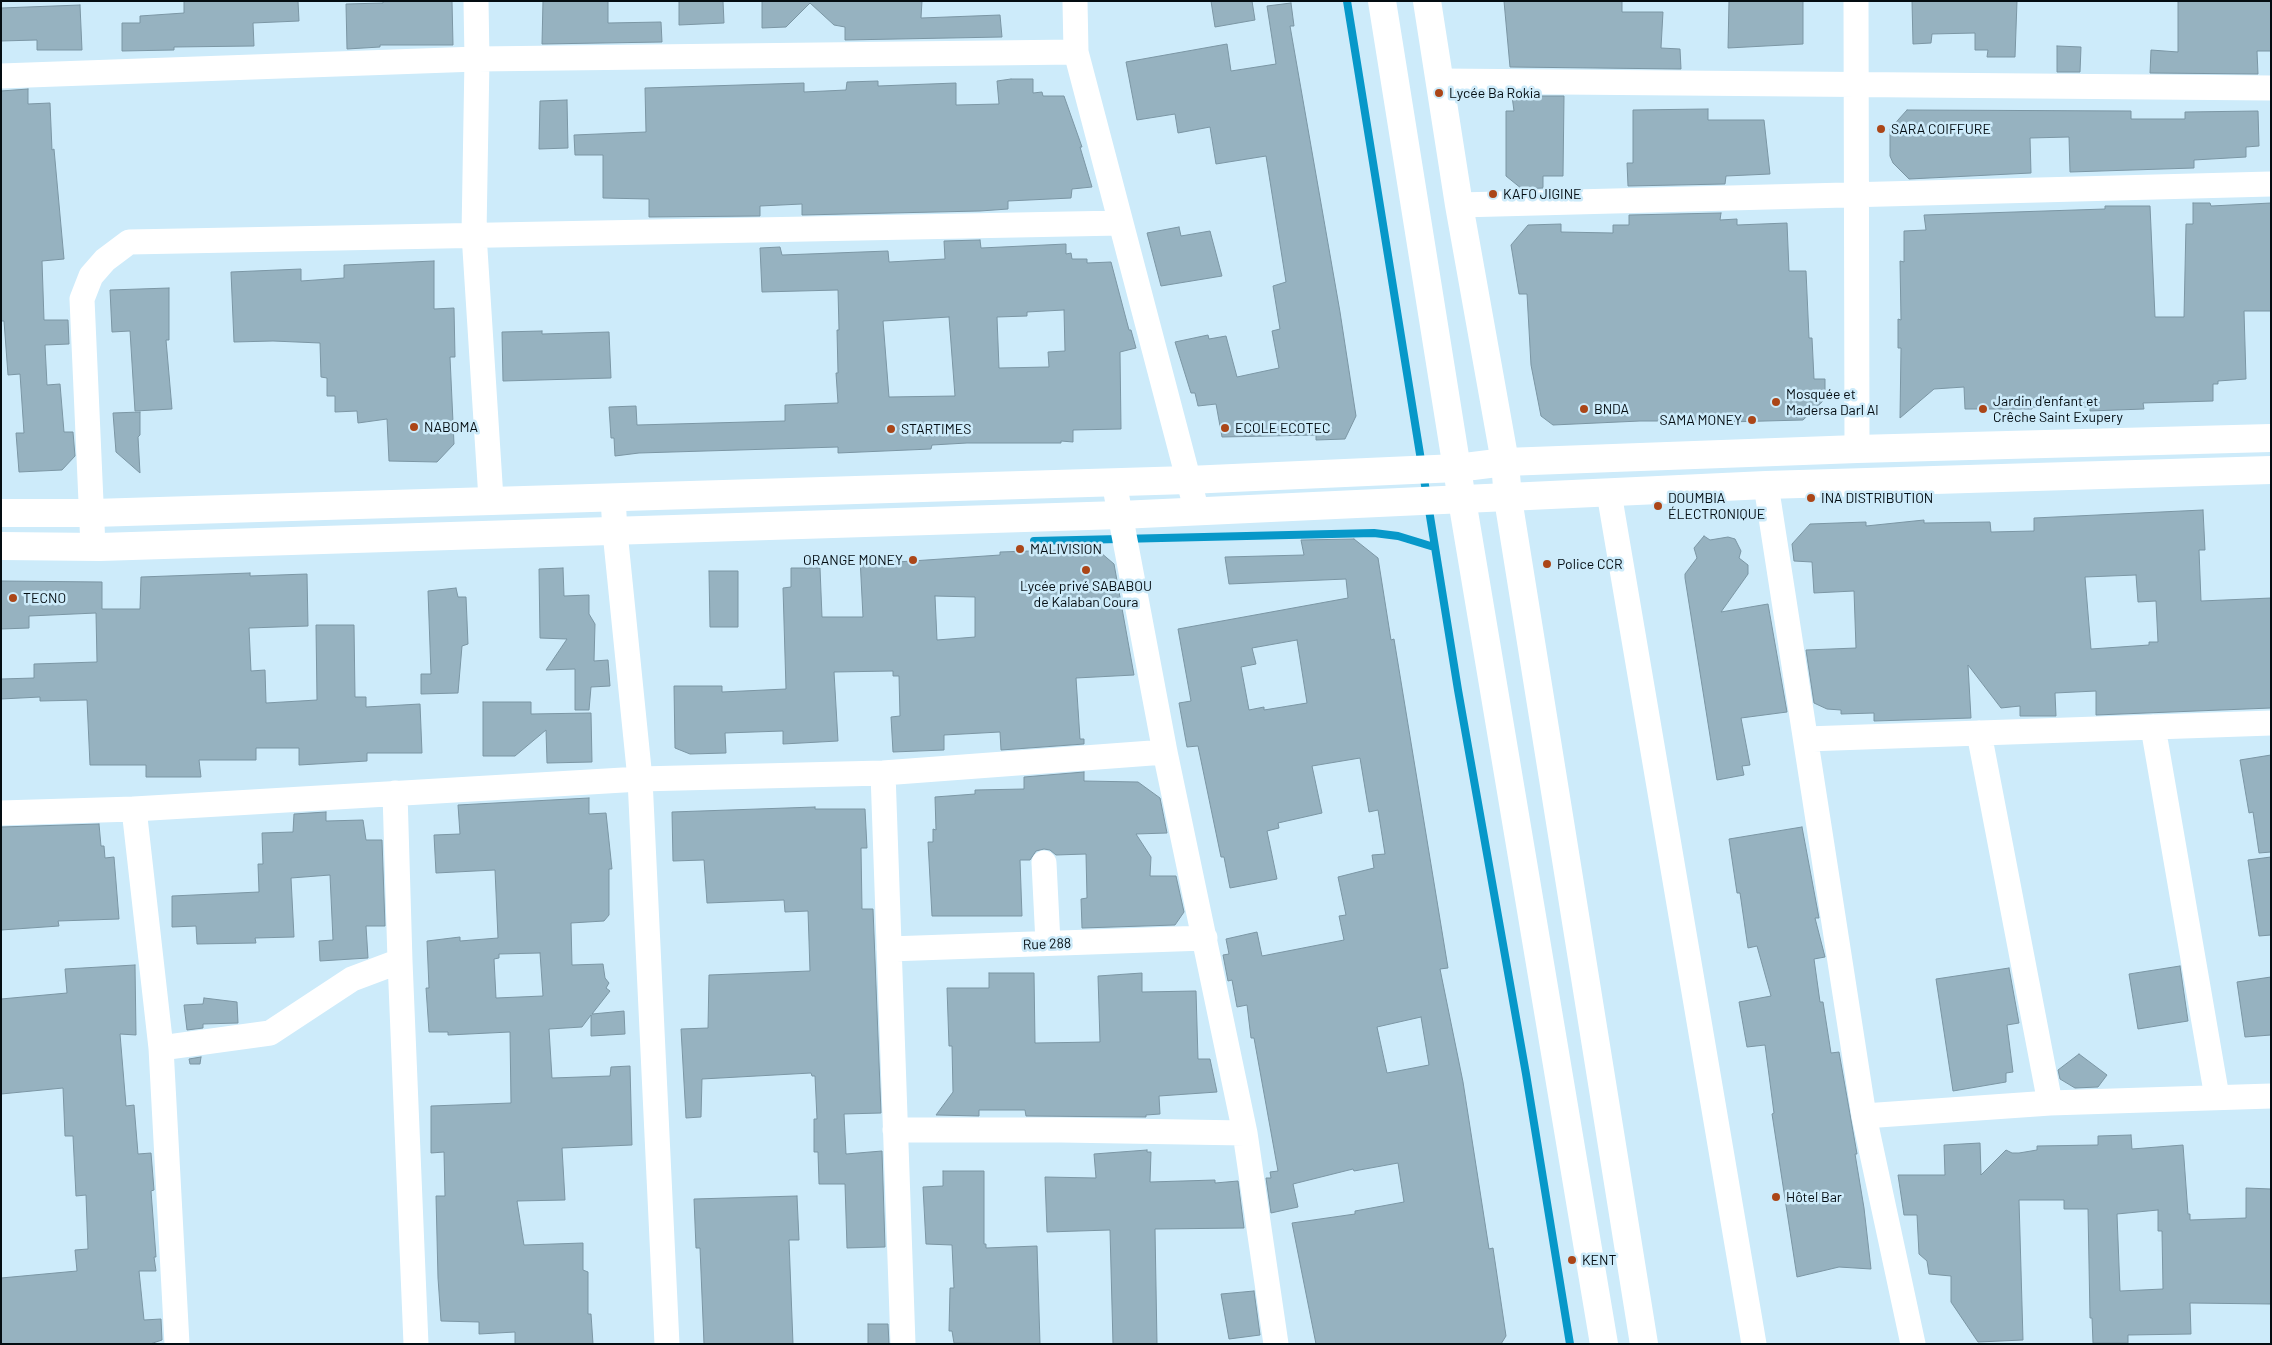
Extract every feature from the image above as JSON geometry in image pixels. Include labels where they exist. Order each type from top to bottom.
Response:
[{"type":"main road","points":[[1382,1],[1462,500],[1604,1344]]},
{"type":"main road","points":[[1428,1],[1459,205],[1505,462],[1508,499],[1644,1344]]},
{"type":"main road","points":[[1,513],[93,513],[491,499],[1188,480],[1457,468],[1505,462],[1857,449],[2271,438]]},
{"type":"main road","points":[[1,546],[93,547],[615,532],[1197,512],[1766,486],[2271,470]]},
{"type":"street","points":[[476,1],[474,234],[491,499]]},
{"type":"street","points":[[1075,1],[1076,52],[1197,512]]},
{"type":"street","points":[[1856,1],[1857,449]]},
{"type":"street","points":[[1,76],[477,59],[1076,52]]},
{"type":"street","points":[[1440,82],[2271,88]]},
{"type":"street","points":[[1459,205],[2271,184]]},
{"type":"street","points":[[93,547],[93,513],[82,299],[91,276],[104,260],[129,242],[1121,223]]},
{"type":"street","points":[[1114,482],[1165,752],[1245,1133],[1276,1344]]},
{"type":"street","points":[[1766,486],[1864,1116],[1912,1344]]},
{"type":"street","points":[[1609,493],[1754,1344]]},
{"type":"street","points":[[614,497],[615,532],[640,779],[667,1344]]},
{"type":"street","points":[[1806,739],[2271,723]]},
{"type":"street","points":[[2153,727],[2217,1097]]},
{"type":"street","points":[[1979,733],[2050,1103]]},
{"type":"street","points":[[1,812],[134,809],[640,779],[883,772],[1165,752]]},
{"type":"street","points":[[883,772],[903,1344]]},
{"type":"street","points":[[395,793],[416,1344]]},
{"type":"street","points":[[134,809],[161,1048],[177,1344]]},
{"type":"street","points":[[1044,863],[1048,944]]},
{"type":"street","name":"Rue 288","points":[[889,949],[1205,938]]},
{"type":"street","points":[[161,1048],[270,1033],[352,980],[400,961]]},
{"type":"street","points":[[1864,1116],[2050,1103],[2271,1096]]},
{"type":"street","points":[[895,1130],[1245,1133]]},
{"type":"building","points":[[184,1],[298,1],[299,21],[253,23],[254,46],[174,47],[174,50],[122,51],[122,23],[140,23],[140,16],[184,13]]},
{"type":"building","points":[[383,1],[452,1],[453,45],[380,45],[380,47],[347,49],[346,4],[383,3]]},
{"type":"building","points":[[543,1],[608,1],[608,23],[661,22],[662,42],[542,44]]},
{"type":"building","points":[[679,1],[723,1],[724,23],[679,25]]},
{"type":"building","points":[[762,1],[922,1],[921,18],[1000,15],[1002,37],[845,40],[845,27],[834,25],[810,3],[786,27],[762,28]]},
{"type":"building","points":[[1211,1],[1252,1],[1255,20],[1215,27]]},
{"type":"building","points":[[1504,1],[1622,1],[1622,12],[1663,12],[1661,48],[1680,49],[1681,69],[1510,67]]},
{"type":"building","points":[[1729,1],[1803,1],[1803,44],[1728,48]]},
{"type":"building","points":[[1912,1],[2017,1],[2015,57],[1987,57],[1988,50],[1975,50],[1975,33],[1932,34],[1931,43],[1913,44]]},
{"type":"building","points":[[2178,1],[2271,1],[2271,51],[2257,51],[2258,74],[2150,73],[2151,50],[2178,52]]},
{"type":"building","points":[[1291,3],[1294,26],[1290,26],[1340,312],[1356,416],[1345,439],[1316,440],[1316,435],[1222,437],[1216,404],[1198,406],[1195,393],[1191,393],[1175,342],[1208,335],[1209,339],[1226,336],[1237,377],[1279,368],[1272,331],[1280,329],[1273,286],[1286,282],[1266,156],[1216,164],[1210,127],[1178,133],[1175,114],[1137,120],[1126,62],[1227,44],[1231,71],[1276,64],[1267,6]]},
{"type":"building","points":[[80,5],[82,50],[37,50],[37,40],[1,41],[1,8]]},
{"type":"building","points":[[2057,46],[2081,47],[2080,72],[2057,72]]},
{"type":"building","points":[[1033,79],[1033,93],[1042,92],[1043,96],[1064,96],[1082,147],[1080,147],[1092,187],[1072,189],[1071,198],[1008,201],[1008,209],[980,211],[802,215],[802,204],[760,206],[760,216],[649,217],[649,199],[603,198],[603,155],[575,155],[574,135],[646,132],[645,88],[804,83],[804,92],[846,90],[847,82],[878,81],[878,86],[956,83],[956,105],[999,104],[997,81]]},
{"type":"building","points":[[28,89],[28,104],[50,103],[52,150],[54,149],[64,259],[42,261],[44,320],[68,320],[69,344],[45,345],[47,385],[60,384],[64,432],[73,432],[75,456],[62,470],[19,472],[16,433],[24,433],[20,374],[8,375],[4,321],[1,321],[1,91]]},
{"type":"building","points":[[1512,96],[1564,96],[1563,176],[1543,176],[1543,188],[1522,189],[1506,176],[1506,111],[1514,111]]},
{"type":"building","points":[[567,100],[568,148],[539,149],[540,101]]},
{"type":"building","points":[[1708,109],[1708,120],[1764,120],[1770,174],[1726,176],[1725,184],[1628,186],[1627,163],[1633,163],[1633,110]]},
{"type":"building","points":[[1907,110],[2131,111],[2131,119],[2185,119],[2185,112],[2258,111],[2259,146],[2246,147],[2246,157],[2194,160],[2194,168],[2070,172],[2069,137],[2030,138],[2031,173],[1909,179],[1893,163],[1890,156],[1890,129]]},
{"type":"building","points":[[2193,203],[2210,203],[2211,206],[2271,203],[2271,311],[2244,311],[2246,379],[2218,381],[2218,384],[2213,384],[2213,401],[2143,403],[2144,409],[2090,411],[2090,407],[1965,409],[1964,387],[1934,389],[1900,418],[1901,348],[1898,348],[1898,319],[1901,320],[1900,261],[1904,262],[1904,231],[1926,230],[1924,215],[2105,209],[2105,206],[2150,206],[2155,317],[2184,317],[2186,224],[2193,224]]},
{"type":"building","points":[[1721,213],[1720,220],[1737,219],[1737,225],[1787,223],[1789,271],[1806,271],[1809,338],[1812,338],[1814,379],[1825,379],[1825,399],[1803,420],[1689,423],[1689,421],[1640,421],[1553,425],[1541,416],[1531,365],[1527,294],[1519,294],[1511,245],[1528,225],[1561,224],[1561,232],[1613,233],[1613,225],[1629,225],[1629,215]]},
{"type":"building","points":[[1179,227],[1181,236],[1210,231],[1222,276],[1161,286],[1147,233]]},
{"type":"building","points":[[980,240],[981,248],[1066,244],[1066,254],[1071,253],[1072,259],[1087,259],[1087,263],[1111,262],[1129,330],[1131,330],[1136,348],[1120,352],[1121,429],[1073,430],[1073,442],[1061,441],[1061,443],[967,443],[932,445],[931,449],[838,453],[838,447],[639,453],[615,456],[614,438],[611,438],[609,407],[636,406],[637,425],[785,421],[785,405],[838,403],[836,373],[838,373],[838,290],[762,292],[760,248],[780,247],[782,255],[888,251],[889,262],[945,259],[944,241]],"holes":[[[1064,310],[1065,351],[1048,352],[1049,367],[999,368],[997,317],[1027,316],[1027,312]],[[949,317],[955,396],[889,397],[883,321]]]},
{"type":"building","points":[[434,261],[434,309],[454,308],[455,357],[450,357],[454,444],[437,462],[389,461],[387,419],[358,423],[357,411],[335,412],[335,396],[327,396],[327,378],[321,377],[320,343],[234,342],[231,272],[301,269],[301,281],[344,278],[344,265]]},
{"type":"building","points":[[169,288],[169,340],[166,340],[172,409],[135,411],[130,331],[112,332],[110,290]]},
{"type":"building","points":[[542,331],[542,334],[609,332],[611,378],[503,381],[502,332]]},
{"type":"building","points":[[140,412],[140,435],[138,437],[140,473],[116,452],[113,413]]},
{"type":"building","points":[[2203,510],[2205,550],[2199,550],[2201,601],[2271,598],[2271,708],[2096,715],[2096,691],[2055,693],[2056,716],[2020,716],[2020,706],[2001,708],[1968,665],[1971,718],[1874,721],[1874,713],[1841,714],[1841,710],[1827,709],[1814,703],[1806,650],[1856,648],[1854,591],[1814,593],[1812,562],[1794,561],[1792,544],[1810,524],[1866,522],[1866,526],[1924,520],[1924,523],[1990,522],[1991,532],[2034,531],[2034,518]],"holes":[[[2136,575],[2138,602],[2156,601],[2158,642],[2149,642],[2149,645],[2091,649],[2085,577]]]},
{"type":"building","points":[[1704,536],[1710,540],[1728,537],[1735,539],[1741,551],[1739,558],[1748,565],[1748,574],[1721,612],[1768,604],[1787,712],[1741,718],[1750,765],[1742,766],[1744,775],[1717,780],[1685,578],[1685,574],[1697,558],[1694,548]]},
{"type":"building","points":[[1354,539],[1378,558],[1391,640],[1394,639],[1448,968],[1440,969],[1463,1082],[1489,1249],[1493,1248],[1506,1336],[1501,1344],[1316,1344],[1292,1223],[1355,1214],[1355,1211],[1404,1202],[1398,1163],[1354,1171],[1353,1169],[1293,1184],[1298,1207],[1271,1213],[1266,1178],[1271,1178],[1270,1172],[1278,1171],[1254,1038],[1251,1038],[1247,1005],[1237,1007],[1232,980],[1228,981],[1223,955],[1229,954],[1226,939],[1257,932],[1262,956],[1344,940],[1339,916],[1346,915],[1338,877],[1374,868],[1372,855],[1385,854],[1378,810],[1369,812],[1360,758],[1312,766],[1322,813],[1278,823],[1279,828],[1267,831],[1277,879],[1230,888],[1224,857],[1221,857],[1198,746],[1187,747],[1179,703],[1191,701],[1178,629],[1348,598],[1346,579],[1229,584],[1225,557],[1304,555],[1301,540]],"holes":[[[1297,640],[1307,703],[1264,710],[1264,707],[1249,710],[1241,667],[1256,664],[1252,648]],[[1421,1017],[1429,1065],[1387,1073],[1377,1027]]]},
{"type":"building","points":[[1091,549],[1100,552],[1114,564],[1134,675],[1076,678],[1080,739],[1084,739],[1084,744],[1001,750],[1000,732],[944,735],[944,750],[893,752],[891,717],[900,716],[899,676],[893,676],[893,671],[834,672],[838,741],[783,744],[783,731],[725,733],[726,753],[690,754],[675,748],[674,686],[722,686],[722,692],[786,689],[783,588],[791,587],[791,568],[820,568],[822,617],[863,617],[860,558],[897,557],[897,562],[1000,555],[1000,552]],"holes":[[[935,596],[975,597],[975,637],[937,640]]]},
{"type":"building","points":[[563,568],[564,596],[589,595],[589,614],[595,624],[594,661],[608,660],[610,686],[591,687],[589,710],[575,710],[575,669],[546,670],[567,639],[540,638],[539,569]]},
{"type":"building","points":[[709,571],[738,571],[738,627],[710,627]]},
{"type":"building","points":[[250,573],[250,576],[307,574],[308,626],[249,628],[251,671],[265,670],[266,703],[317,700],[316,625],[354,625],[355,697],[366,697],[366,707],[420,704],[422,753],[367,753],[367,761],[299,765],[299,748],[256,748],[256,760],[199,760],[201,777],[146,777],[146,765],[90,765],[87,700],[40,701],[40,697],[1,699],[1,679],[34,678],[34,664],[97,662],[96,613],[29,616],[29,628],[1,629],[1,581],[102,582],[102,609],[140,609],[141,577]]},
{"type":"building","points":[[456,588],[458,597],[466,597],[468,644],[462,646],[458,693],[421,694],[421,674],[431,674],[428,591]]},
{"type":"building","points":[[483,702],[531,702],[531,714],[591,713],[592,762],[547,763],[546,730],[515,756],[483,756]]},
{"type":"building","points":[[2271,755],[2271,852],[2259,853],[2253,812],[2249,813],[2240,760]]},
{"type":"building","points":[[1084,772],[1084,781],[1138,782],[1160,798],[1167,833],[1136,834],[1151,857],[1150,876],[1176,876],[1184,912],[1175,925],[1082,928],[1081,899],[1087,898],[1086,854],[1056,855],[1050,850],[1044,849],[1036,851],[1030,860],[1020,860],[1022,916],[932,916],[928,842],[933,842],[933,829],[936,830],[935,797],[975,794],[975,790],[1024,789],[1024,777]]},
{"type":"building","points":[[589,798],[589,814],[606,813],[612,869],[609,869],[609,915],[604,921],[571,923],[572,965],[603,964],[605,978],[609,983],[606,988],[610,991],[592,1014],[624,1011],[625,1034],[591,1036],[591,1015],[582,1027],[549,1029],[552,1078],[610,1076],[611,1067],[630,1066],[632,1145],[562,1148],[565,1200],[517,1201],[524,1245],[583,1243],[583,1270],[588,1272],[588,1314],[591,1314],[593,1344],[515,1344],[515,1332],[479,1334],[479,1322],[441,1321],[436,1196],[445,1196],[444,1152],[431,1153],[431,1106],[511,1103],[510,1032],[448,1035],[448,1032],[429,1032],[426,988],[429,988],[427,941],[460,937],[460,941],[498,938],[495,870],[436,873],[434,835],[460,834],[458,805]],"holes":[[[540,953],[543,996],[496,998],[494,959],[499,958],[499,954]]]},
{"type":"building","points":[[815,807],[815,809],[865,809],[867,848],[861,848],[862,909],[873,909],[881,1113],[844,1114],[846,1154],[882,1151],[885,1247],[847,1248],[845,1184],[819,1184],[818,1152],[814,1152],[814,1119],[817,1119],[815,1076],[812,1076],[811,1073],[702,1079],[701,1117],[686,1118],[681,1029],[708,1028],[709,975],[810,971],[808,911],[785,912],[784,900],[707,903],[704,860],[673,861],[672,812]]},
{"type":"building","points":[[326,812],[326,821],[363,820],[366,840],[382,840],[385,926],[366,926],[368,958],[320,961],[319,941],[333,940],[330,875],[291,878],[294,937],[255,938],[256,943],[197,944],[196,926],[172,927],[172,896],[259,892],[258,864],[263,864],[262,833],[293,832],[294,814]]},
{"type":"building","points":[[99,824],[101,846],[104,846],[105,858],[114,857],[119,919],[58,921],[59,926],[1,930],[1,827]]},
{"type":"building","points":[[1802,827],[1819,918],[1815,918],[1825,957],[1814,959],[1820,1002],[1823,1002],[1831,1053],[1839,1052],[1857,1154],[1855,1154],[1871,1269],[1839,1267],[1797,1277],[1772,1114],[1774,1113],[1765,1045],[1747,1047],[1739,1002],[1771,996],[1757,946],[1748,948],[1740,893],[1737,893],[1729,839]]},
{"type":"building","points":[[2271,857],[2271,935],[2259,936],[2248,860]]},
{"type":"building","points":[[135,965],[136,1035],[120,1034],[126,1106],[134,1105],[138,1154],[151,1153],[154,1190],[151,1191],[156,1271],[139,1271],[144,1320],[161,1319],[162,1340],[150,1344],[1,1344],[1,1278],[77,1271],[75,1250],[88,1249],[86,1195],[76,1196],[73,1136],[65,1136],[63,1088],[1,1094],[1,999],[67,993],[65,969]]},
{"type":"building","points":[[2180,966],[2188,1021],[2138,1029],[2129,974]]},
{"type":"building","points":[[2009,968],[2019,1023],[2007,1025],[2013,1072],[2006,1073],[2006,1082],[1953,1091],[1936,979]]},
{"type":"building","points":[[989,973],[1034,973],[1035,1043],[1100,1042],[1098,976],[1142,973],[1142,992],[1196,991],[1198,1059],[1210,1059],[1217,1092],[1159,1096],[1160,1114],[1146,1115],[1146,1117],[1026,1116],[1025,1110],[979,1110],[979,1116],[936,1115],[953,1092],[952,1046],[949,1046],[947,988],[989,988]]},
{"type":"building","points":[[2271,977],[2271,1035],[2245,1037],[2237,982]]},
{"type":"building","points":[[204,998],[237,1002],[238,1023],[203,1024],[203,1028],[187,1030],[184,1005],[203,1004]]},
{"type":"building","points":[[2079,1054],[2107,1075],[2098,1087],[2075,1088],[2060,1079],[2058,1070]]},
{"type":"building","points":[[201,1057],[200,1064],[190,1064],[189,1059]]},
{"type":"building","points":[[2131,1135],[2132,1149],[2183,1145],[2190,1220],[2246,1218],[2246,1188],[2271,1189],[2271,1304],[2190,1303],[2191,1334],[2128,1335],[2128,1343],[2093,1343],[2092,1318],[2090,1318],[2088,1209],[2064,1209],[2064,1200],[2019,1200],[2023,1340],[1978,1342],[1951,1302],[1951,1276],[1929,1274],[1927,1261],[1919,1254],[1917,1215],[1904,1215],[1898,1175],[1945,1175],[1944,1145],[1980,1143],[1981,1175],[2006,1150],[2012,1153],[2019,1153],[2037,1150],[2037,1146],[2098,1145],[2098,1136]],"holes":[[[2158,1210],[2158,1231],[2162,1231],[2163,1289],[2120,1291],[2117,1214]]]},
{"type":"building","points":[[1147,1150],[1147,1152],[1151,1152],[1150,1182],[1215,1180],[1215,1183],[1238,1181],[1244,1228],[1155,1229],[1157,1344],[1113,1344],[1110,1230],[1047,1232],[1045,1177],[1096,1178],[1094,1154]]},
{"type":"building","points":[[943,1171],[984,1171],[984,1244],[986,1244],[986,1248],[1037,1246],[1040,1344],[954,1343],[952,1331],[949,1331],[950,1288],[954,1288],[952,1245],[926,1244],[923,1187],[943,1186]]},
{"type":"building","points":[[797,1196],[799,1240],[789,1240],[793,1344],[704,1344],[700,1248],[696,1248],[694,1199]]},
{"type":"building","points":[[1254,1291],[1260,1335],[1229,1339],[1221,1294]]},
{"type":"building","points":[[868,1324],[888,1324],[889,1344],[868,1344]]},
{"type":"waterway","points":[[1347,1],[1458,690],[1526,1074],[1570,1344]]},
{"type":"waterway","points":[[1034,541],[1374,533],[1398,536],[1434,547]]},
{"type":"place","name":"Lycée Ba Rokia","points":[[1439,93]]},
{"type":"place","name":"SARA COIFFURE","points":[[1881,129]]},
{"type":"place","name":"KAFO JIGINE","points":[[1493,194]]},
{"type":"place","name":"Mosquée et Madersa Darl Al","points":[[1776,402]]},
{"type":"place","name":"BNDA","points":[[1584,409]]},
{"type":"place","name":"Jardin d'enfant et Crêche Saint Exupery","points":[[1983,409]]},
{"type":"place","name":"SAMA MONEY","points":[[1752,420]]},
{"type":"place","name":"NABOMA","points":[[414,427]]},
{"type":"place","name":"ECOLE ECOTEC","points":[[1225,428]]},
{"type":"place","name":"STARTIMES","points":[[891,429]]},
{"type":"place","name":"INA DISTRIBUTION","points":[[1811,498]]},
{"type":"place","name":"DOUMBIA ÉLECTRONIQUE","points":[[1658,506]]},
{"type":"place","name":"MALIVISION","points":[[1020,549]]},
{"type":"place","name":"ORANGE MONEY","points":[[913,560]]},
{"type":"place","name":"Police CCR","points":[[1547,564]]},
{"type":"place","name":"Lycée privé SABABOU de Kalaban Coura","points":[[1086,570]]},
{"type":"place","name":"TECNO","points":[[13,598]]},
{"type":"place","name":"Hôtel Bar","points":[[1776,1197]]},
{"type":"place","name":"KENT","points":[[1572,1260]]}]
